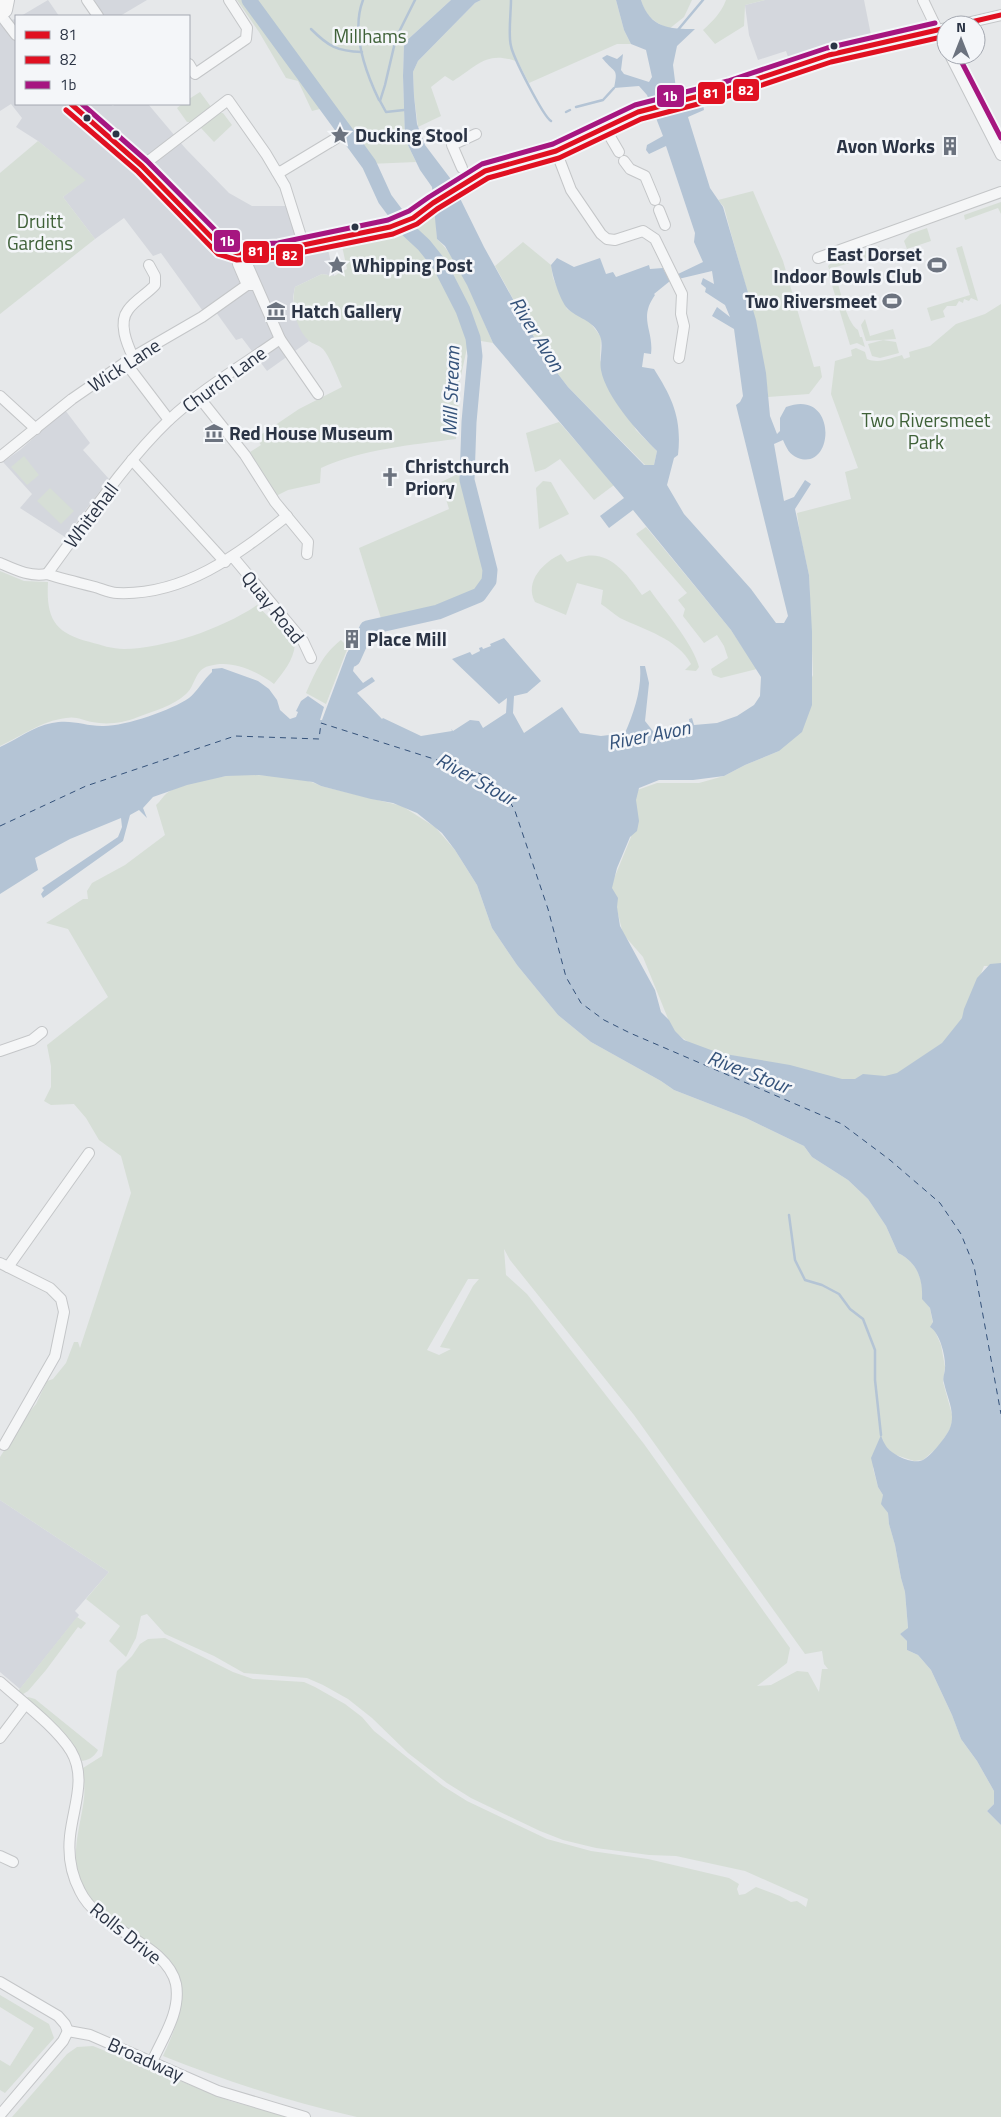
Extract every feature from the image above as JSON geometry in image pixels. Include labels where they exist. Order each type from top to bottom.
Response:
[{"type":"main road","points":[[0,14],[5,10],[7,0]]},
{"type":"street","points":[[87,0],[97,15]]},
{"type":"street","points":[[190,66],[195,74],[246,39],[248,28],[229,0]]},
{"type":"street","points":[[924,0],[936,19]]},
{"type":"street","points":[[0,14],[15,34]]},
{"type":"street","points":[[986,18],[1001,15]]},
{"type":"street","points":[[466,174],[519,163],[556,151],[650,108],[730,88],[828,55],[936,30]]},
{"type":"street","points":[[955,65],[1001,155]]},
{"type":"street","points":[[142,166],[228,100],[266,154],[274,175],[285,186],[304,246]]},
{"type":"street","points":[[72,105],[142,166],[222,248],[237,253],[304,246],[390,227],[413,218],[458,188],[466,174]]},
{"type":"street","points":[[606,128],[630,169],[645,176],[665,225]]},
{"type":"street","points":[[466,174],[452,145],[476,134]]},
{"type":"street","points":[[274,175],[335,139]]},
{"type":"street","points":[[556,151],[571,190],[607,240],[615,240],[643,231],[655,239],[674,276],[682,297],[681,314],[684,326],[679,358]]},
{"type":"street","points":[[818,258],[1001,192]]},
{"type":"street","points":[[237,253],[247,264],[251,285],[280,339],[318,394]]},
{"type":"street","points":[[149,265],[155,276],[155,285],[127,310],[124,321],[124,334],[129,359],[169,420]]},
{"type":"street","name":"Wick Lane","points":[[0,457],[36,430],[72,399],[129,359],[202,317],[251,285]]},
{"type":"street","name":"Church Lane","points":[[169,420],[198,396],[280,339]]},
{"type":"street","points":[[0,396],[36,430]]},
{"type":"street","points":[[198,396],[245,455],[287,516],[308,542],[307,554]]},
{"type":"street","name":"Whitehall","points":[[47,574],[132,460],[169,420]]},
{"type":"street","points":[[0,564],[36,576],[47,574],[115,594],[143,592],[181,583],[211,570],[229,559],[132,460]]},
{"type":"street","name":"Quay Road","points":[[287,516],[229,559],[303,641],[311,658]]},
{"type":"street","points":[[0,1051],[32,1040],[42,1032]]},
{"type":"street","points":[[4,1445],[55,1356],[64,1312],[61,1299],[50,1288],[4,1265],[89,1153]]},
{"type":"street","name":"Rolls Drive","points":[[0,1682],[63,1740],[78,1766],[79,1791],[70,1834],[69,1849],[71,1869],[80,1891],[93,1911],[155,1953],[176,1982],[175,2013],[152,2062]]},
{"type":"street","points":[[0,1738],[26,1705]]},
{"type":"street","points":[[0,1856],[12,1862]]},
{"type":"street","points":[[0,1982],[58,2016],[68,2031],[64,2041],[0,2115]]},
{"type":"street","name":"Broadway","points":[[68,2031],[90,2034],[236,2097],[305,2117]]},
{"type":"shaded area","points":[[48,0],[58,15],[23,15]]},
{"type":"shaded area","points":[[94,0],[147,0],[122,15],[102,15]]},
{"type":"shaded area","points":[[765,0],[864,0],[871,35],[789,60],[786,51],[758,60],[749,35],[745,5]]},
{"type":"shaded area","points":[[15,19],[15,105],[149,105],[186,149],[229,193],[252,206],[288,206],[301,250],[327,245],[334,276],[322,274],[295,287],[293,297],[294,310],[309,341],[267,371],[242,338],[236,340],[213,308],[205,314],[161,253],[153,256],[124,218],[95,239],[63,197],[85,180],[38,141],[16,127],[22,118],[11,104],[0,111],[0,22]]},
{"type":"shaded area","points":[[65,410],[90,443],[83,450],[109,479],[65,537],[20,508],[32,494],[3,462],[20,450]]},
{"type":"shaded area","points":[[0,1500],[109,1572],[75,1611],[79,1615],[20,1689],[0,1672]]},
{"type":"green space","name":"Millhams","points":[[237,0],[451,0],[404,43],[405,139],[416,162],[369,164],[324,108],[312,111],[298,81],[286,78],[259,32]]},
{"type":"green space","points":[[481,0],[616,0],[624,30],[631,44],[617,44],[529,83],[518,62],[498,58],[483,61],[453,81],[445,76],[431,87],[441,116],[418,127],[413,72],[418,61],[475,3]]},
{"type":"green space","points":[[641,0],[692,0],[684,17],[669,29],[651,18],[645,11]]},
{"type":"green space","points":[[726,0],[765,0],[745,5],[744,26],[715,44],[703,30],[722,9]]},
{"type":"green space","points":[[200,92],[211,107],[191,122],[187,122],[177,108],[181,105],[190,105],[190,98]]},
{"type":"green space","points":[[220,113],[223,113],[232,125],[214,142],[200,127]]},
{"type":"green space","name":"Druitt Gardens","points":[[38,141],[86,180],[63,197],[95,239],[0,314],[0,173]]},
{"type":"green space","points":[[753,191],[783,261],[814,367],[820,366],[822,377],[809,394],[768,397],[761,349],[750,301],[724,207],[718,200]]},
{"type":"green space","points":[[1001,202],[1001,214],[998,208],[965,220],[964,215]]},
{"type":"green space","points":[[435,206],[437,239],[453,259],[461,273],[493,343],[469,339],[460,380],[456,439],[353,456],[321,468],[320,483],[288,490],[276,496],[250,452],[261,445],[256,438],[299,409],[342,387],[326,352],[304,336],[297,323],[294,308],[295,287],[322,274],[334,276],[347,269],[342,246],[403,227]]},
{"type":"green space","points":[[927,228],[931,241],[907,249],[904,241],[910,234]]},
{"type":"green space","points":[[523,242],[551,265],[553,278],[567,309],[589,321],[601,337],[600,360],[636,430],[657,451],[654,465],[645,465],[568,387],[545,357],[495,266]]},
{"type":"green space","points":[[879,246],[874,256],[829,269],[828,266],[831,263]]},
{"type":"green space","points":[[962,246],[978,301],[971,298],[969,301],[964,299],[963,303],[959,301],[956,306],[947,306],[943,311],[945,317],[931,321],[927,308],[970,295],[956,248]]},
{"type":"green space","points":[[834,270],[846,312],[858,330],[860,337],[862,337],[865,347],[857,343],[850,345],[828,272]]},
{"type":"green space","name":"Two Riversmeet Park","points":[[1001,304],[1001,966],[984,966],[964,1017],[942,1046],[906,1075],[853,1082],[748,1061],[695,1047],[673,1031],[643,957],[623,934],[611,886],[631,837],[629,793],[657,783],[699,783],[724,776],[779,751],[813,675],[809,575],[797,513],[851,499],[845,472],[858,468],[831,394],[835,361],[852,356],[851,350],[856,348],[865,352],[867,359],[876,361],[902,355],[904,359],[910,357],[909,352],[930,346],[956,324],[985,314]]},
{"type":"green space","points":[[865,319],[870,336],[893,329],[896,339],[866,341],[861,325]]},
{"type":"green space","points":[[883,340],[896,342],[899,353],[880,358],[872,356],[868,344]]},
{"type":"green space","points":[[559,422],[614,485],[594,500],[560,459],[545,469],[535,472],[526,433]]},
{"type":"green space","points":[[24,456],[39,475],[27,485],[11,467]]},
{"type":"green space","points":[[460,473],[484,565],[481,588],[444,606],[384,628],[359,548],[449,509],[441,482]]},
{"type":"green space","points":[[543,481],[551,482],[569,514],[539,529],[536,488]]},
{"type":"green space","points":[[50,488],[74,511],[61,524],[37,501]]},
{"type":"green space","points":[[646,527],[731,630],[757,669],[721,678],[713,675],[711,669],[728,658],[724,646],[717,635],[704,643],[683,616],[685,609],[678,600],[687,593],[636,534]]},
{"type":"green space","points":[[561,554],[567,562],[586,556],[604,558],[619,567],[642,595],[650,590],[691,648],[699,667],[696,671],[685,670],[691,664],[678,648],[660,636],[620,618],[601,604],[603,590],[577,583],[566,615],[535,602],[532,594],[534,580],[542,567]]},
{"type":"green space","points":[[0,571],[24,581],[48,582],[51,614],[60,629],[68,634],[102,646],[124,649],[140,648],[175,641],[227,622],[257,605],[295,645],[294,651],[288,666],[274,684],[252,671],[235,665],[218,664],[209,666],[200,671],[186,694],[175,702],[157,710],[127,721],[115,723],[98,723],[79,718],[48,722],[0,746]]},
{"type":"green space","points":[[341,640],[348,647],[326,704],[306,693],[324,658]]},
{"type":"green space","points":[[236,775],[268,775],[301,779],[321,786],[402,806],[435,827],[455,850],[477,885],[492,928],[517,965],[558,1015],[591,1042],[674,1090],[746,1118],[804,1146],[812,1157],[848,1180],[868,1199],[886,1226],[898,1253],[910,1261],[918,1272],[922,1285],[923,1299],[930,1308],[934,1329],[941,1345],[945,1367],[943,1382],[953,1418],[950,1429],[939,1446],[923,1460],[914,1461],[893,1454],[885,1446],[873,1468],[878,1487],[883,1495],[882,1504],[888,1513],[905,1592],[908,1629],[900,1634],[907,1641],[907,1650],[918,1655],[931,1670],[961,1739],[977,1761],[994,1791],[994,1804],[987,1811],[1001,1825],[1001,2117],[357,2117],[307,2105],[258,2090],[163,2056],[179,2015],[181,1988],[177,1975],[170,1963],[159,1951],[112,1920],[96,1906],[79,1877],[76,1855],[76,1844],[84,1799],[83,1768],[102,1756],[117,1671],[132,1656],[140,1644],[148,1639],[165,1638],[233,1672],[253,1679],[304,1682],[315,1687],[345,1704],[362,1717],[374,1731],[443,1786],[467,1801],[547,1839],[591,1851],[648,1859],[729,1878],[739,1884],[737,1889],[739,1895],[745,1894],[756,1887],[791,1902],[797,1901],[806,1907],[808,1899],[745,1871],[676,1856],[649,1855],[596,1848],[563,1840],[540,1831],[471,1798],[447,1783],[408,1753],[372,1718],[348,1699],[323,1685],[307,1678],[244,1673],[214,1656],[165,1634],[147,1614],[141,1616],[136,1638],[126,1657],[109,1641],[120,1626],[86,1599],[109,1572],[0,1500],[0,1457],[26,1416],[36,1404],[47,1381],[53,1379],[66,1363],[74,1342],[78,1342],[80,1348],[131,1193],[121,1156],[99,1140],[86,1118],[74,1104],[51,1105],[44,1101],[51,1087],[51,1066],[47,1045],[108,997],[68,929],[46,923],[83,899],[88,899],[87,891],[92,883],[125,865],[165,835],[156,805],[167,793],[190,783]],"holes":[[[504,1249],[510,1260],[634,1415],[805,1654],[822,1651],[824,1664],[828,1669],[822,1669],[819,1692],[808,1672],[797,1671],[771,1685],[757,1686],[787,1663],[790,1648],[644,1444],[527,1294],[506,1275]],[[468,1279],[479,1279],[473,1286],[440,1347],[451,1349],[439,1355],[427,1350]]]},
{"type":"green space","points":[[77,1617],[86,1623],[81,1629],[78,1627],[46,1670],[28,1691],[20,1696],[19,1690]]},
{"type":"green space","points":[[28,1697],[35,1699],[98,1750],[95,1755],[80,1761],[24,1699]]},
{"type":"green space","points":[[0,1995],[49,2024],[54,2038],[5,2093],[0,2090],[0,2060],[10,2066],[34,2028],[0,2007]]},
{"type":"green space","points":[[93,2046],[230,2101],[290,2117],[12,2117],[67,2054],[77,2047]]},
{"type":"water","points":[[451,0],[481,0],[475,3],[418,61],[413,72],[417,124],[425,145],[450,178],[484,247],[545,357],[568,387],[644,465],[654,465],[657,451],[624,414],[604,380],[601,370],[602,344],[600,336],[590,323],[566,307],[557,289],[551,265],[557,258],[574,267],[600,258],[606,274],[613,272],[616,277],[649,265],[650,269],[663,268],[665,272],[678,274],[703,262],[694,242],[695,233],[666,146],[649,154],[646,150],[647,145],[663,136],[647,95],[639,86],[614,88],[616,74],[602,58],[607,55],[617,59],[623,54],[621,70],[624,74],[649,82],[652,77],[646,50],[631,44],[624,30],[616,0],[641,0],[650,16],[662,25],[695,29],[677,46],[673,65],[676,89],[682,104],[703,105],[704,110],[688,117],[710,188],[723,207],[756,320],[766,373],[770,416],[777,434],[780,431],[780,418],[786,407],[803,404],[815,409],[822,418],[825,430],[824,443],[819,453],[810,459],[798,458],[792,455],[783,440],[774,444],[784,501],[794,497],[805,480],[811,484],[795,509],[809,575],[812,632],[812,705],[802,732],[779,751],[724,776],[693,780],[659,780],[639,788],[636,800],[639,821],[637,831],[630,837],[617,868],[612,888],[618,898],[617,907],[620,926],[655,990],[661,1012],[684,1040],[719,1053],[790,1065],[842,1079],[855,1079],[863,1074],[885,1076],[897,1073],[942,1043],[962,1018],[977,978],[990,964],[1001,963],[1001,1825],[987,1811],[994,1804],[994,1791],[977,1761],[961,1739],[931,1670],[918,1655],[907,1650],[907,1641],[900,1634],[908,1628],[905,1592],[888,1513],[881,1504],[883,1495],[878,1487],[871,1458],[881,1435],[886,1446],[898,1456],[914,1461],[923,1460],[934,1450],[948,1432],[952,1422],[952,1411],[943,1381],[945,1363],[943,1352],[937,1334],[930,1327],[933,1322],[930,1308],[922,1299],[918,1272],[910,1261],[898,1253],[886,1226],[868,1199],[848,1180],[812,1157],[804,1146],[746,1118],[674,1090],[591,1042],[558,1015],[517,965],[492,928],[477,885],[442,833],[417,813],[393,803],[321,786],[313,782],[259,775],[226,776],[187,785],[153,797],[143,808],[147,818],[139,810],[130,815],[123,841],[43,898],[41,894],[44,890],[42,888],[118,837],[122,827],[121,818],[70,839],[35,858],[38,870],[0,894],[0,747],[32,730],[52,723],[72,722],[96,726],[111,726],[134,721],[160,712],[189,698],[212,672],[212,669],[222,668],[258,681],[269,689],[277,700],[280,710],[290,719],[296,717],[298,712],[296,711],[301,701],[308,696],[324,707],[320,720],[322,720],[347,653],[353,644],[355,646],[353,656],[359,640],[363,642],[358,649],[353,671],[363,683],[372,677],[375,681],[357,693],[382,719],[421,736],[452,731],[451,729],[453,731],[470,720],[479,721],[483,728],[506,713],[507,698],[499,704],[452,659],[470,652],[472,655],[480,651],[479,648],[482,647],[483,649],[491,646],[490,644],[504,638],[541,681],[527,693],[514,696],[513,713],[524,733],[562,707],[580,733],[601,736],[625,733],[637,700],[640,666],[645,666],[649,683],[645,721],[653,731],[690,726],[689,719],[692,718],[694,725],[717,723],[737,716],[754,705],[760,696],[761,677],[731,630],[633,510],[609,528],[600,516],[624,498],[493,343],[467,285],[445,246],[437,239],[432,187],[420,170],[405,139],[404,43]],"holes":[[[712,271],[714,284],[703,278],[701,284],[706,288],[705,292],[725,305],[730,317],[717,307],[712,316],[734,329],[743,396],[736,405],[788,616],[784,623],[776,623],[751,589],[684,514],[667,485],[674,458],[678,455],[679,431],[675,410],[654,369],[642,367],[644,353],[651,354],[647,318],[654,294],[670,281]]]},
{"type":"waterway","name":"Mill Stream","points":[[249,0],[369,164],[385,199],[409,231],[424,245],[440,265],[463,310],[473,338],[475,356],[469,422],[467,480],[490,570],[489,581],[479,595],[438,612],[367,628],[353,659]]},
{"type":"waterway","points":[[363,0],[358,25],[361,51],[379,100]]},
{"type":"waterway","points":[[404,110],[386,112],[380,101],[396,38],[415,0]]},
{"type":"waterway","points":[[511,0],[511,46],[535,98],[551,121]]},
{"type":"waterway","points":[[677,31],[703,0]]},
{"type":"waterway","points":[[311,29],[334,47],[346,51],[362,52]]},
{"type":"waterway","points":[[576,107],[603,100],[614,88]]},
{"type":"waterway","points":[[566,112],[570,110]]},
{"type":"waterway","points":[[789,1215],[795,1260],[805,1280],[822,1285],[839,1294],[850,1309],[863,1319],[875,1350],[875,1380],[881,1435]]},
{"type":"ferry route","points":[[0,826],[86,786],[235,736],[319,739],[321,723],[481,774],[504,791],[515,811],[548,909],[566,977],[581,1003],[604,1020],[630,1033],[842,1124],[890,1160],[940,1203],[961,1234],[974,1266],[1001,1414]]},
{"type":"transit line","name":"81","points":[[986,18],[1001,15]]},
{"type":"transit line","name":"1b","points":[[83,105],[147,161],[226,241],[238,245],[278,243],[388,220],[409,211],[482,164],[553,144],[635,105],[728,81],[827,48],[935,23]]},
{"type":"transit line","name":"81","points":[[72,105],[142,166],[222,248],[237,253],[279,250],[390,227],[413,218],[433,203],[485,171],[556,151],[638,112],[730,88],[829,55],[936,30]]},
{"type":"transit line","name":"82","points":[[66,110],[137,171],[218,254],[237,260],[280,257],[393,234],[417,224],[437,209],[488,178],[559,158],[641,119],[732,95],[831,62],[936,38]]},
{"type":"transit line","name":"1b","points":[[963,65],[1001,138]]},
{"type":"place","name":"Ducking Stool","points":[[340,135]]},
{"type":"place","name":"Avon Works","points":[[950,146]]},
{"type":"place","name":"Whipping Post","points":[[337,265]]},
{"type":"place","name":"East Dorset Indoor Bowls Club","points":[[937,265]]},
{"type":"place","name":"Two Riversmeet","points":[[892,301]]},
{"type":"place","name":"Hatch Gallery","points":[[276,311]]},
{"type":"place","name":"Red House Museum","points":[[214,433]]},
{"type":"place","name":"Christchurch Priory","points":[[390,477]]},
{"type":"place","name":"Place Mill","points":[[352,639]]},
{"type":"water label","name":"River Avon","points":[[537,334]]},
{"type":"water label","name":"River Avon","points":[[649,735]]},
{"type":"water label","name":"River Stour","points":[[476,779]]},
{"type":"water label","name":"River Stour","points":[[749,1072]]}]
